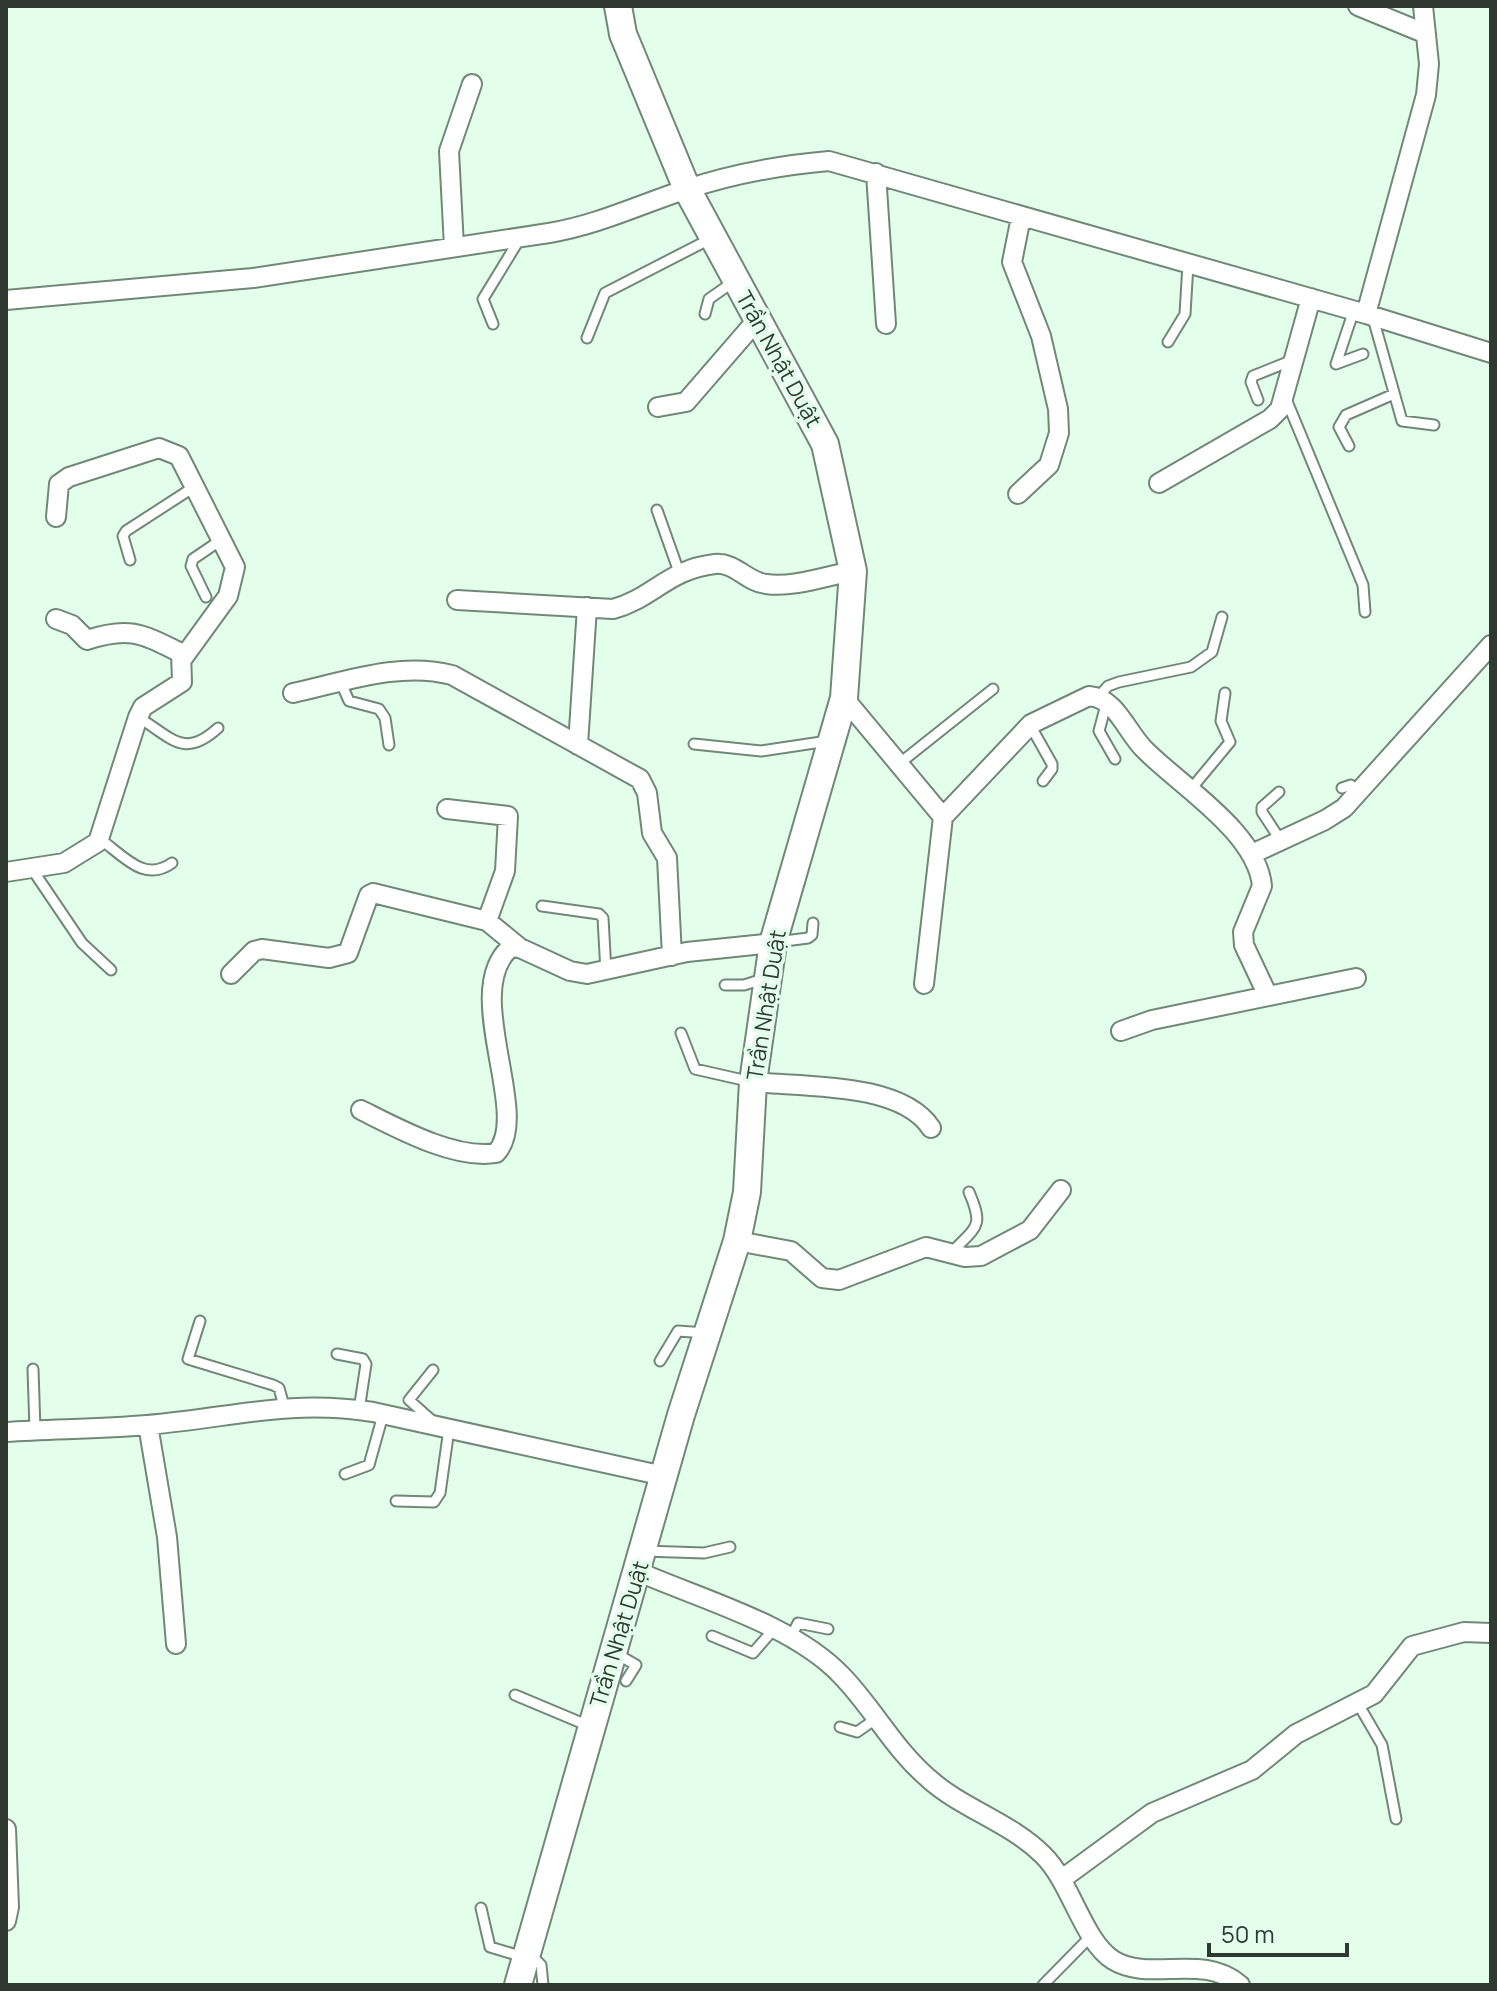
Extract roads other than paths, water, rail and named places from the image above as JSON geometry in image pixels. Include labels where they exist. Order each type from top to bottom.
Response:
[{"type":"main road","name":"Trần Nhật Duật","points":[[518,1985],[613,1652],[642,1562],[664,1476],[737,1241],[747,1192],[753,1082],[766,978],[773,943],[844,698],[852,627],[853,571],[825,444],[687,189],[623,34],[618,6]]},
{"type":"street","points":[[1358,6],[1424,33]]},
{"type":"street","points":[[1364,313],[1426,95],[1429,64],[1423,6]]},
{"type":"street","points":[[454,247],[449,151],[472,84]]},
{"type":"street","points":[[6,300],[253,278],[521,237],[597,223],[687,189],[804,163],[829,161],[1364,313],[1491,353]]},
{"type":"street","points":[[876,173],[886,324]]},
{"type":"street","points":[[1018,494],[1049,465],[1059,433],[1058,409],[1041,336],[1012,262],[1021,217]]},
{"type":"street","points":[[1159,483],[1270,419],[1280,409],[1311,298]]},
{"type":"street","points":[[658,407],[686,402],[757,320]]},
{"type":"street","points":[[15,868],[64,863],[100,839],[138,717],[143,707],[182,682],[183,658],[230,589],[235,567],[179,456],[159,448],[69,477],[59,484],[56,517]]},
{"type":"street","points":[[457,600],[613,609],[629,605],[679,572],[721,563],[754,582],[776,585],[853,571]]},
{"type":"street","points":[[578,745],[587,607]]},
{"type":"street","points":[[56,619],[72,625],[83,639],[116,630],[130,632],[168,647],[183,658]]},
{"type":"street","points":[[1252,854],[1325,820],[1491,645]]},
{"type":"street","points":[[293,693],[410,669],[442,672],[645,785],[649,824],[667,858],[669,870],[672,956]]},
{"type":"street","points":[[924,984],[943,817],[1030,725],[1089,696],[1103,699],[1138,744],[1191,789],[1252,854],[1262,886],[1260,898],[1245,920],[1244,945],[1267,994]]},
{"type":"street","points":[[844,698],[943,817]]},
{"type":"street","points":[[447,809],[508,816],[505,871],[487,921]]},
{"type":"street","points":[[231,974],[254,951],[262,949],[329,958],[348,953],[369,895],[373,893],[487,921],[520,948],[570,971],[606,972],[672,956],[773,943]]},
{"type":"street","points":[[361,1110],[423,1139],[475,1153],[496,1153],[503,1145],[506,1119],[492,990],[501,955],[511,947],[520,948]]},
{"type":"street","points":[[1121,1031],[1152,1020],[1267,994],[1356,978]]},
{"type":"street","points":[[753,1082],[862,1091],[922,1114],[931,1128]]},
{"type":"street","points":[[737,1241],[791,1251],[830,1281],[926,1247],[965,1257],[981,1256],[1030,1230],[1061,1190]]},
{"type":"street","points":[[6,1432],[148,1425],[284,1406],[359,1410],[664,1476]]},
{"type":"street","points":[[148,1425],[167,1537],[176,1644]]},
{"type":"street","points":[[642,1562],[819,1654],[843,1676],[928,1778],[1027,1840],[1062,1879],[1101,1950],[1114,1961],[1130,1967],[1210,1969],[1229,1976],[1240,1985]]},
{"type":"street","points":[[1062,1879],[1152,1813],[1252,1770],[1296,1734],[1384,1685],[1412,1646],[1464,1632],[1491,1633]]},
{"type":"street","points":[[6,1829],[7,1918]]},
{"type":"lane","points":[[493,324],[484,307],[485,293],[521,237]]},
{"type":"lane","points":[[587,338],[605,293],[712,238]]},
{"type":"lane","points":[[1168,342],[1185,314],[1188,264]]},
{"type":"lane","points":[[705,314],[709,299],[736,280]]},
{"type":"lane","points":[[1363,354],[1336,364],[1364,313]]},
{"type":"lane","points":[[1364,313],[1405,424],[1434,425]]},
{"type":"lane","points":[[1258,400],[1251,382],[1253,376],[1295,359]]},
{"type":"lane","points":[[1349,446],[1339,427],[1346,415],[1394,394]]},
{"type":"lane","points":[[1285,396],[1363,585],[1365,612]]},
{"type":"lane","points":[[130,560],[123,536],[126,531],[195,487]]},
{"type":"lane","points":[[657,510],[679,572]]},
{"type":"lane","points":[[206,597],[191,566],[193,559],[222,540]]},
{"type":"lane","points":[[1115,759],[1099,731],[1108,686],[1191,667],[1212,652],[1222,617]]},
{"type":"lane","points":[[341,683],[349,701],[379,709],[385,718],[389,745]]},
{"type":"lane","points":[[900,763],[993,689]]},
{"type":"lane","points":[[1191,789],[1230,742],[1221,721],[1225,693]]},
{"type":"lane","points":[[138,717],[183,744],[192,746],[200,744],[218,728]]},
{"type":"lane","points":[[1030,725],[1052,764],[1043,781]]},
{"type":"lane","points":[[694,744],[761,751],[831,741]]},
{"type":"lane","points":[[1279,792],[1262,807],[1262,812],[1281,841]]},
{"type":"lane","points":[[100,839],[148,872],[158,873],[172,863]]},
{"type":"lane","points":[[15,868],[82,943],[111,970]]},
{"type":"lane","points":[[542,906],[599,914],[603,918],[606,972]]},
{"type":"lane","points":[[773,943],[808,938],[812,935],[813,923]]},
{"type":"lane","points":[[725,985],[744,985],[766,978]]},
{"type":"lane","points":[[681,1033],[695,1069],[753,1082]]},
{"type":"lane","points":[[952,1252],[978,1226],[980,1217],[969,1192]]},
{"type":"lane","points":[[200,1321],[188,1359],[273,1385],[279,1388],[284,1406]]},
{"type":"lane","points":[[660,1361],[678,1331],[707,1333]]},
{"type":"lane","points":[[337,1354],[363,1359],[366,1364],[359,1410]]},
{"type":"lane","points":[[33,1369],[35,1430]]},
{"type":"lane","points":[[396,1501],[434,1502],[440,1493],[444,1428],[409,1400],[433,1370]]},
{"type":"lane","points":[[345,1474],[369,1465],[383,1415]]},
{"type":"lane","points":[[642,1562],[730,1547]]},
{"type":"lane","points":[[791,1637],[798,1623],[828,1629]]},
{"type":"lane","points":[[712,1636],[753,1653],[773,1630]]},
{"type":"lane","points":[[613,1652],[636,1665],[626,1681]]},
{"type":"lane","points":[[515,1695],[592,1727]]},
{"type":"lane","points":[[1357,1702],[1382,1745],[1396,1819]]},
{"type":"lane","points":[[840,1727],[857,1732],[877,1718]]},
{"type":"lane","points":[[481,1908],[490,1947],[537,1961],[541,1965],[543,1985]]},
{"type":"lane","points":[[1043,1985],[1093,1934]]}]
